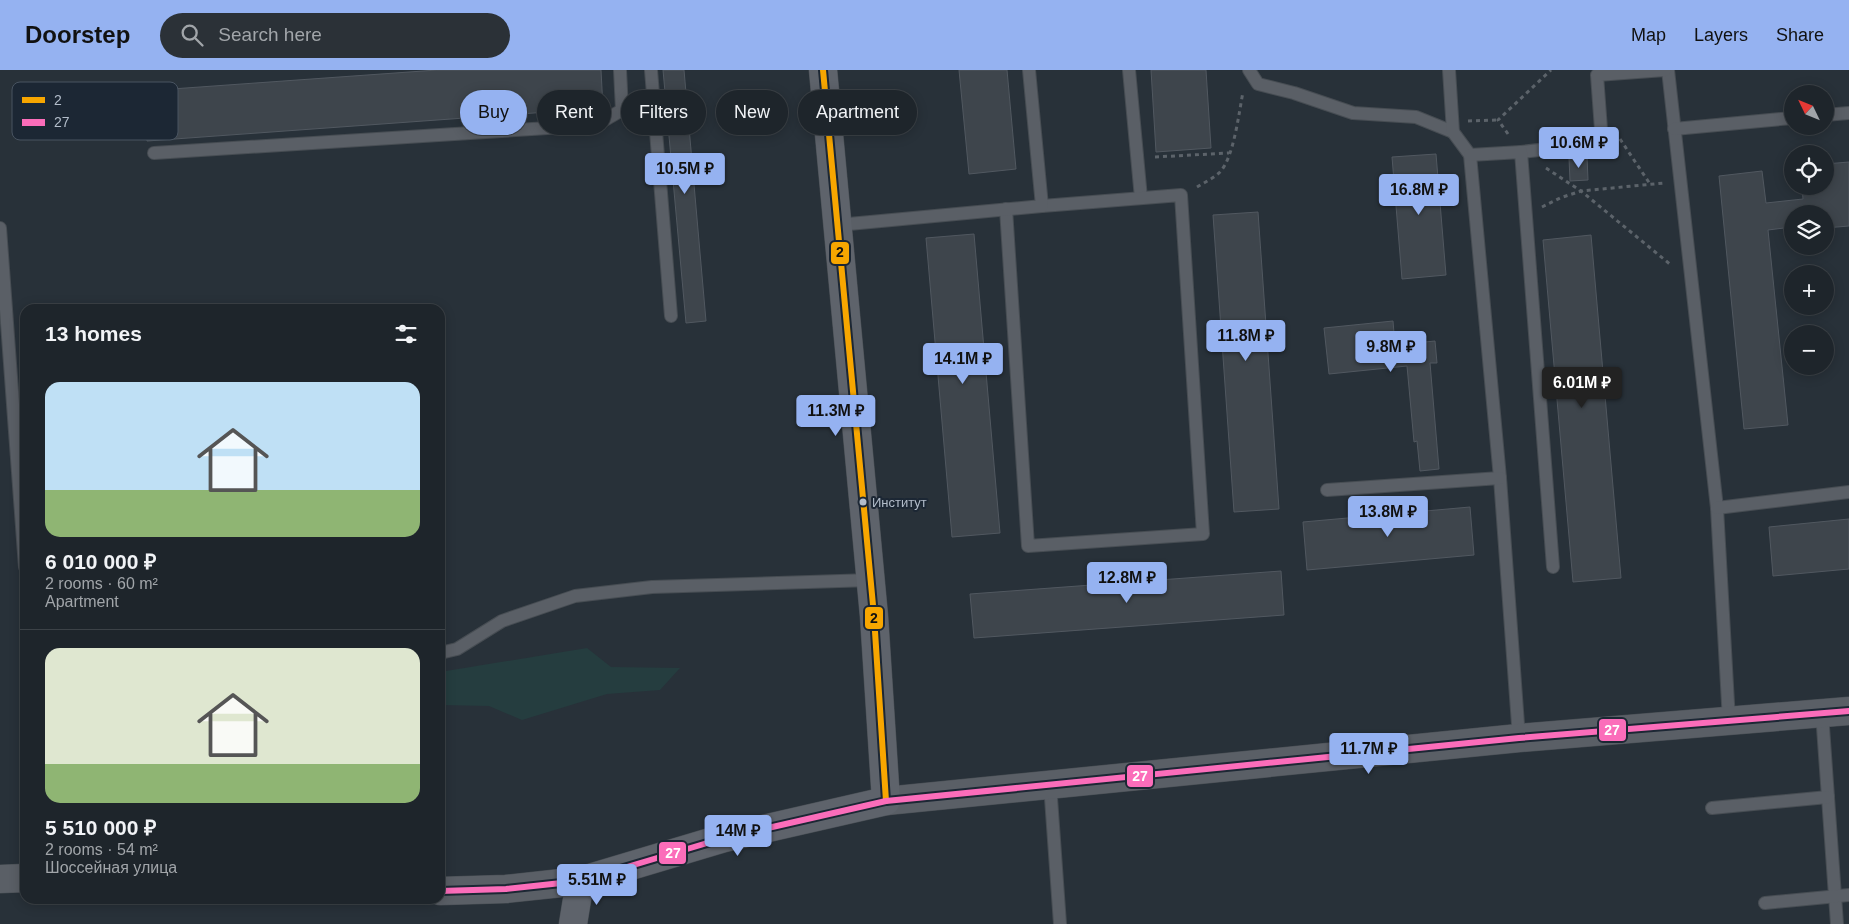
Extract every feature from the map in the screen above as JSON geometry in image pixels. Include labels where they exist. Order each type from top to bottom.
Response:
[{"type":"main road","points":[[573,924],[580,880],[724,838],[886,801],[871,580],[823,70]]},
{"type":"street","points":[[886,801],[1519,738],[1849,711]]},
{"type":"street","points":[[0,879],[20,878]]},
{"type":"street","points":[[445,891],[506,889],[580,880]]},
{"type":"lane","points":[[154,154],[596,125],[622,110],[620,70]]},
{"type":"lane","points":[[651,70],[671,316]]},
{"type":"lane","points":[[1029,70],[1042,206]]},
{"type":"lane","points":[[1129,70],[1141,198]]},
{"type":"lane","points":[[1249,70],[1258,84],[1294,93],[1354,113],[1416,117],[1453,126]]},
{"type":"lane","points":[[1449,70],[1453,126],[1470,155],[1500,478],[1519,738]]},
{"type":"lane","points":[[1470,155],[1521,152],[1602,143],[1597,75],[1666,70],[1717,508],[1729,721]]},
{"type":"lane","points":[[1834,114],[1849,113]]},
{"type":"lane","points":[[1674,129],[1784,119]]},
{"type":"lane","points":[[1521,152],[1553,567]]},
{"type":"lane","points":[[838,225],[1006,209],[1181,195],[1203,534],[1028,546],[1006,209]]},
{"type":"lane","points":[[0,228],[20,499]]},
{"type":"lane","points":[[1327,490],[1500,478]]},
{"type":"lane","points":[[1717,508],[1849,492]]},
{"type":"lane","points":[[445,652],[457,649],[502,621],[574,596],[652,587],[871,580]]},
{"type":"lane","points":[[1822,713],[1837,924]]},
{"type":"lane","points":[[1050,784],[1060,924]]},
{"type":"lane","points":[[1712,808],[1828,797]]},
{"type":"lane","points":[[1765,902],[1849,896]]},
{"type":"path","points":[[1453,126],[1498,120],[1551,70]]},
{"type":"path","points":[[1181,195],[1211,179],[1221,170],[1232,146],[1244,89]]},
{"type":"path","points":[[1599,107],[1650,184]]},
{"type":"path","points":[[1498,120],[1521,152],[1581,191],[1691,281]]},
{"type":"path","points":[[1137,158],[1229,153]]},
{"type":"path","points":[[1526,215],[1560,198],[1581,191],[1680,182]]},
{"type":"green space","points":[[587,648],[611,667],[680,668],[660,690],[607,694],[522,720],[489,706],[445,705],[445,671]]},
{"type":"building","points":[[437,70],[601,70],[602,90],[537,90],[537,113],[527,114],[527,90],[460,90],[460,118],[178,139],[178,89]]},
{"type":"building","points":[[663,70],[684,70],[686,90],[665,90]]},
{"type":"building","points":[[959,70],[1007,70],[1016,169],[969,174]]},
{"type":"building","points":[[1151,70],[1206,70],[1211,148],[1156,152]]},
{"type":"building","points":[[669,135],[690,135],[706,321],[686,323]]},
{"type":"building","points":[[1436,154],[1446,275],[1402,279],[1392,157]]},
{"type":"building","points":[[1587,156],[1588,180],[1570,181],[1569,158]]},
{"type":"building","points":[[1849,162],[1849,226],[1834,227],[1834,205],[1784,205],[1784,228],[1768,230],[1788,425],[1744,429],[1719,176],[1762,171],[1766,203],[1803,199],[1803,195],[1834,195],[1834,163]]},
{"type":"building","points":[[1258,212],[1279,509],[1234,512],[1213,215]]},
{"type":"building","points":[[974,234],[1000,533],[952,537],[926,238]]},
{"type":"building","points":[[1591,235],[1621,578],[1573,582],[1543,240]]},
{"type":"building","points":[[1393,321],[1395,345],[1435,341],[1437,363],[1430,363],[1439,469],[1420,471],[1417,441],[1414,442],[1407,366],[1329,374],[1324,328]]},
{"type":"building","points":[[1470,507],[1474,555],[1307,570],[1303,522]]},
{"type":"building","points":[[1849,519],[1849,569],[1773,576],[1769,527]]},
{"type":"building","points":[[1281,571],[1284,615],[974,638],[970,594]]},
{"type":"transit line","name":"2","points":[[823,70],[874,616],[886,801]]},
{"type":"transit line","name":"27","points":[[445,891],[506,889],[580,881],[724,838],[886,801],[1519,738],[1849,711]]},
{"type":"place","name":"Институт","points":[[863,502]]}]
